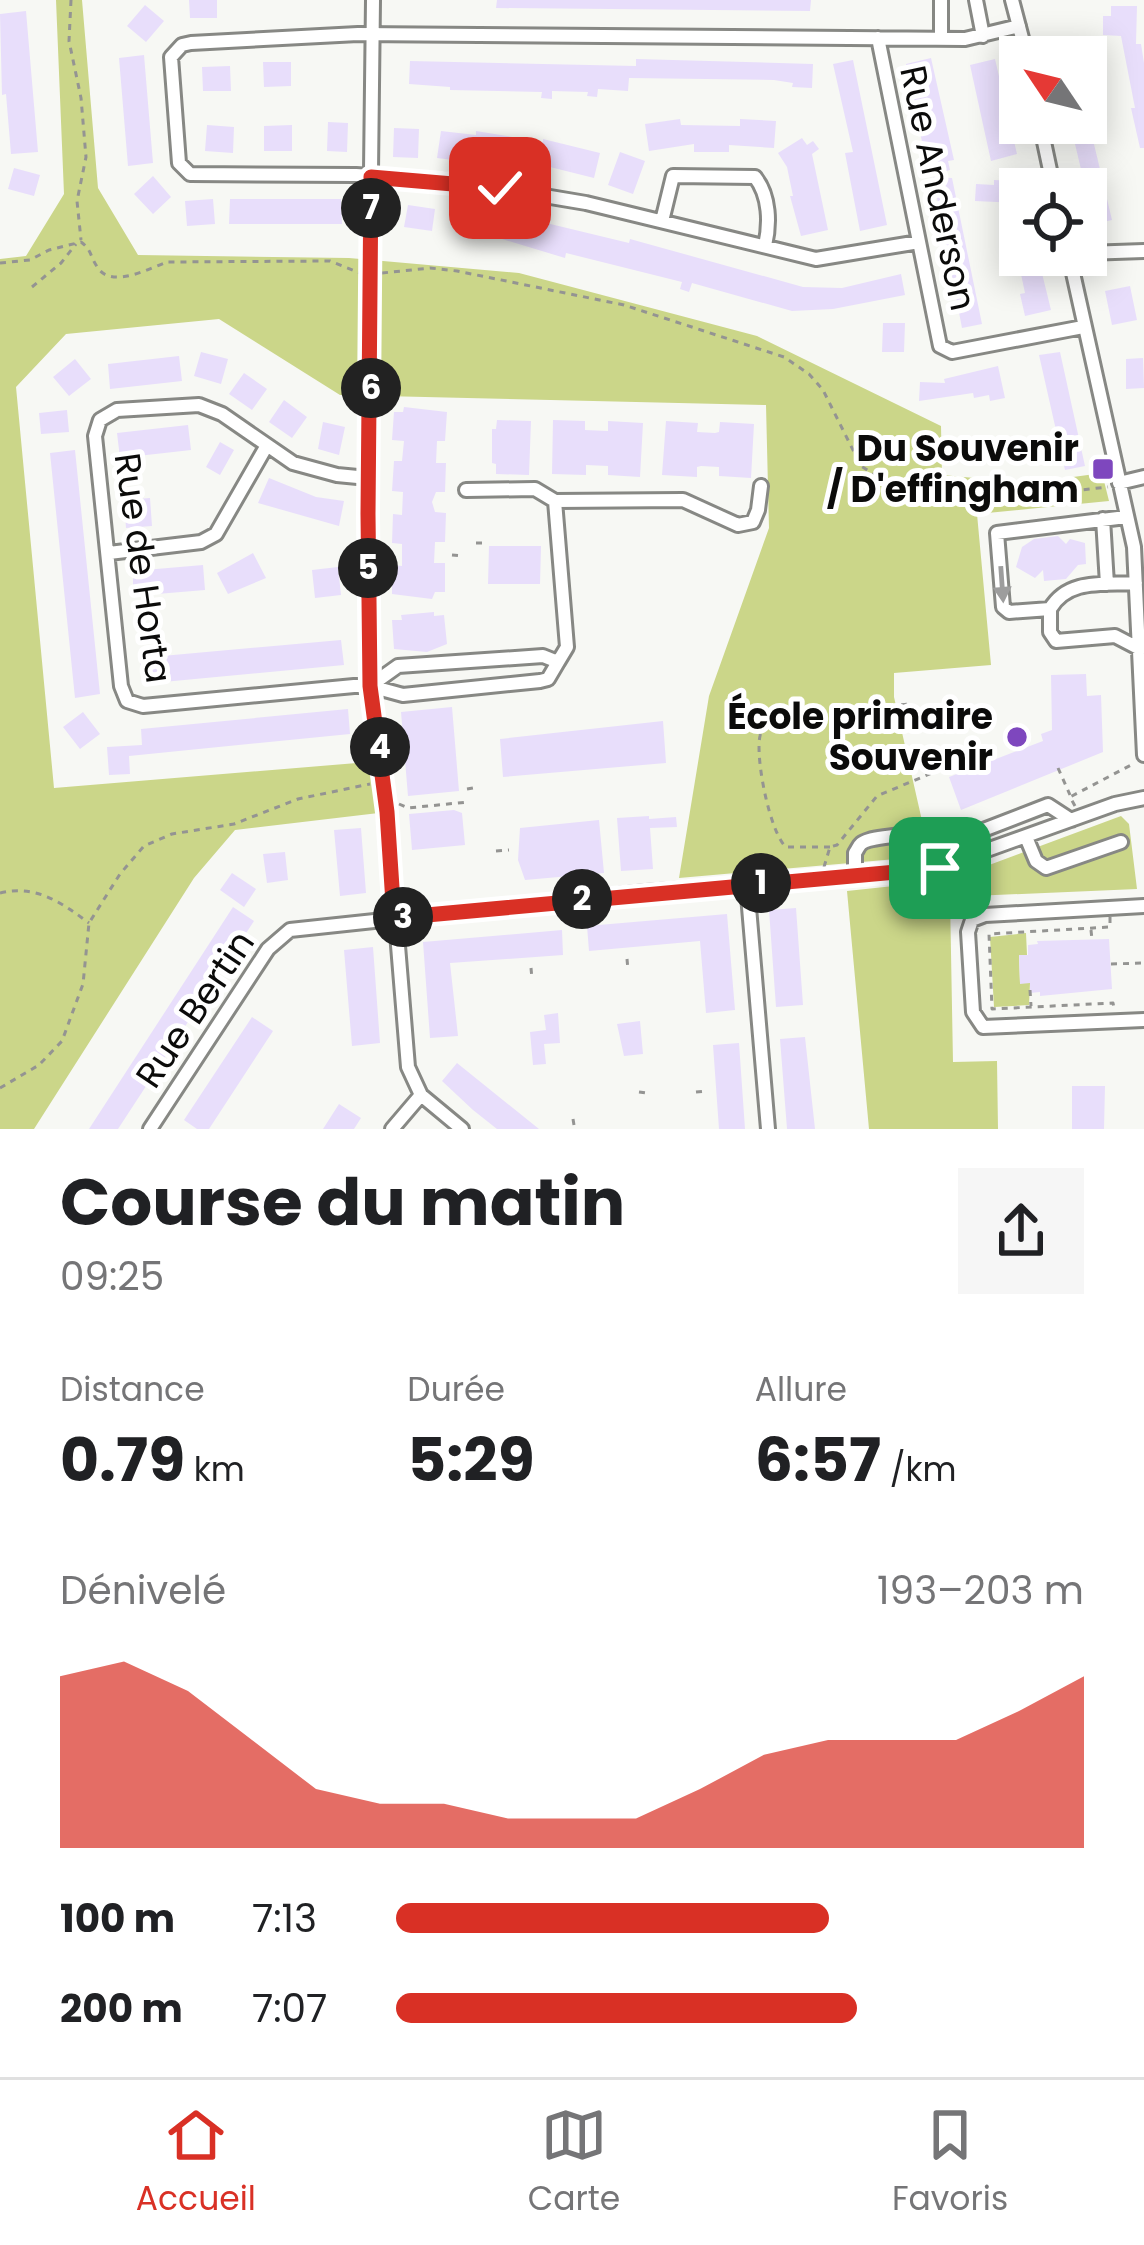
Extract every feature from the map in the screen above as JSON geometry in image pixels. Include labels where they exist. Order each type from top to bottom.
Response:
[{"type":"street","points":[[373,0],[370,686],[386,797],[408,1066],[421,1095],[462,1129]]},
{"type":"street","points":[[941,0],[941,38]]},
{"type":"street","points":[[976,0],[983,36]]},
{"type":"street","points":[[1012,0],[1022,36]]},
{"type":"street","points":[[919,242],[816,259],[662,221],[462,182],[190,174],[179,163],[170,64],[175,51],[191,43],[311,34],[941,38],[983,36],[1019,26]]},
{"type":"street","name":"Rue Anderson","points":[[878,38],[940,343],[946,351],[1083,327]]},
{"type":"street","points":[[662,221],[673,176],[749,176],[759,180],[764,194],[769,228],[765,247]]},
{"type":"street","points":[[1107,253],[1144,251]]},
{"type":"street","points":[[1074,276],[1136,583],[1139,760]]},
{"type":"street","name":"Rue de Horta","points":[[368,478],[313,470],[266,447],[199,404],[109,413],[100,420],[95,436],[121,686],[131,704],[370,686]]},
{"type":"street","points":[[109,553],[201,542],[216,534],[266,447]]},
{"type":"street","points":[[1113,485],[1144,477]]},
{"type":"street","points":[[466,490],[535,488],[555,501],[683,500],[738,525],[753,522],[761,486]]},
{"type":"street","points":[[370,686],[403,695],[548,679],[567,647],[555,501]]},
{"type":"street","points":[[1050,609],[1009,612],[1003,607],[997,533],[1126,517]]},
{"type":"street","points":[[1103,518],[1106,584]]},
{"type":"street","points":[[538,522],[556,523]]},
{"type":"street","points":[[1136,583],[1076,586],[1059,592],[1050,609],[1050,632],[1056,641],[1115,636],[1139,649]]},
{"type":"street","points":[[370,686],[398,666],[543,656],[558,662]]},
{"type":"street","points":[[469,660],[474,689]]},
{"type":"street","name":"Rue Bertin","points":[[150,1129],[276,940],[305,926],[931,870],[1026,837],[1074,813],[1144,798]]},
{"type":"street","points":[[959,839],[1048,805],[1074,813]]},
{"type":"street","points":[[855,875],[855,853],[869,840],[943,829],[950,829],[959,839],[966,859]]},
{"type":"street","points":[[1026,837],[1036,862],[1046,868],[1121,842]]},
{"type":"street","points":[[747,884],[768,1129]]},
{"type":"street","points":[[1144,906],[985,914],[972,920],[968,932],[973,1012],[983,1028],[1144,1020]]},
{"type":"street","points":[[392,1129],[421,1095]]},
{"type":"path","points":[[32,287],[79,242],[77,201],[86,157],[82,98],[69,41],[71,0]]},
{"type":"path","points":[[0,263],[31,260],[79,242]]},
{"type":"path","points":[[79,242],[90,249],[99,270],[109,276],[142,273],[167,262],[330,261],[351,272],[365,272]]},
{"type":"path","points":[[378,273],[430,268],[457,271],[624,305],[780,355],[805,370],[823,390],[861,466],[898,487],[982,489],[1026,496],[1113,485]]},
{"type":"path","points":[[476,543],[488,543]]},
{"type":"path","points":[[452,555],[463,556]]},
{"type":"path","points":[[909,704],[768,720],[761,729],[760,749],[774,833],[786,847],[837,845],[886,790],[932,773]]},
{"type":"path","points":[[1070,797],[1139,760]]},
{"type":"path","points":[[1058,768],[1074,813]]},
{"type":"path","points":[[0,1088],[39,1065],[68,1030],[87,967],[89,923],[133,856],[172,834],[234,824],[332,790],[371,784]]},
{"type":"path","points":[[467,789],[478,788]]},
{"type":"path","points":[[398,811],[468,802]]},
{"type":"path","points":[[397,803],[408,808]]},
{"type":"path","points":[[824,867],[830,847]]},
{"type":"path","points":[[496,851],[509,850]]},
{"type":"path","points":[[0,893],[44,895],[89,923]]},
{"type":"path","points":[[1110,927],[989,934],[992,1009],[1113,1003]]},
{"type":"path","points":[[1091,928],[1092,940]]},
{"type":"path","points":[[1058,930],[1058,940]]},
{"type":"path","points":[[1028,931],[1028,945]]},
{"type":"path","points":[[627,959],[628,970]]},
{"type":"path","points":[[1111,964],[1143,962]]},
{"type":"path","points":[[531,968],[532,979]]},
{"type":"path","points":[[1030,990],[1031,1007]]},
{"type":"path","points":[[1060,995],[1061,1005]]},
{"type":"path","points":[[1051,996],[1051,1006]]},
{"type":"path","points":[[696,1092],[706,1091]]},
{"type":"path","points":[[639,1092],[646,1094]]},
{"type":"green space","points":[[56,0],[82,0],[98,188],[138,255],[349,258],[519,273],[757,336],[941,426],[942,475],[1030,483],[1102,473],[1109,501],[977,514],[991,665],[894,673],[894,697],[930,856],[679,878],[709,696],[769,528],[766,405],[340,395],[219,319],[66,334],[16,387],[54,788],[381,761],[387,812],[235,830],[194,878],[34,1129],[0,1129],[0,259],[26,256],[64,194]]},
{"type":"green space","points":[[1121,816],[1129,824],[1137,889],[950,897],[953,1062],[997,1061],[998,1129],[869,1129],[847,891],[965,874]]},
{"type":"green space","points":[[1026,933],[1027,955],[1019,956],[1020,983],[1030,983],[1029,1005],[994,1007],[990,937]]},
{"type":"building","points":[[189,0],[217,0],[217,18],[190,18]]},
{"type":"building","points":[[497,0],[811,0],[810,11],[496,8]]},
{"type":"building","points":[[145,5],[164,21],[146,42],[127,26]]},
{"type":"building","points":[[1111,6],[1137,6],[1136,44],[1141,44],[1144,63],[1144,148],[1140,148],[1131,108],[1135,108],[1121,36],[1103,35],[1103,16],[1111,16]]},
{"type":"building","points":[[26,11],[38,152],[11,154],[6,94],[2,95],[0,14]]},
{"type":"building","points":[[144,55],[153,163],[128,166],[119,58]]},
{"type":"building","points":[[931,58],[954,160],[948,161],[950,170],[933,175],[931,165],[927,166],[906,64]]},
{"type":"building","points":[[636,59],[813,64],[812,88],[774,80],[629,78],[628,91],[598,89],[597,97],[587,96],[588,92],[552,91],[552,99],[541,98],[542,92],[409,84],[410,61],[636,66]]},
{"type":"building","points":[[995,59],[999,144],[1015,144],[1017,154],[991,161],[970,65]]},
{"type":"building","points":[[853,60],[887,225],[860,231],[845,153],[853,152],[833,64]]},
{"type":"building","points":[[263,62],[291,62],[291,86],[264,87]]},
{"type":"building","points":[[230,66],[231,91],[203,91],[202,67]]},
{"type":"building","points":[[680,119],[681,125],[776,121],[774,148],[729,145],[729,152],[694,152],[694,144],[649,151],[645,124]]},
{"type":"building","points":[[328,122],[348,123],[347,152],[327,151]]},
{"type":"building","points":[[207,125],[234,127],[233,153],[205,151]]},
{"type":"building","points":[[292,125],[292,151],[264,151],[264,126]]},
{"type":"building","points":[[394,128],[419,129],[418,158],[393,157]]},
{"type":"building","points":[[441,131],[543,139],[600,153],[594,178],[526,161],[525,165],[462,154],[461,161],[437,158]]},
{"type":"building","points":[[802,138],[819,149],[812,154],[828,230],[801,236],[787,167],[778,153]]},
{"type":"building","points":[[1075,144],[1094,144],[1100,168],[1081,168]]},
{"type":"building","points":[[620,152],[645,161],[633,194],[608,185]]},
{"type":"building","points":[[14,168],[40,175],[34,196],[8,189]]},
{"type":"building","points":[[153,176],[171,197],[153,214],[134,194]]},
{"type":"building","points":[[933,177],[952,178],[982,324],[962,328]]},
{"type":"building","points":[[994,180],[999,180],[999,202],[975,201],[976,184],[994,185]]},
{"type":"building","points":[[213,199],[215,224],[187,226],[185,201]]},
{"type":"building","points":[[230,199],[341,199],[342,224],[229,224]]},
{"type":"building","points":[[408,205],[435,209],[432,231],[404,227]]},
{"type":"building","points":[[459,209],[490,214],[487,236],[456,230]]},
{"type":"building","points":[[509,214],[629,243],[630,239],[803,287],[842,288],[901,274],[905,295],[833,309],[792,311],[692,283],[689,292],[680,289],[682,282],[566,253],[565,258],[502,239]]},
{"type":"building","points":[[1021,276],[1043,276],[1051,310],[1025,316],[1020,294],[1025,293]]},
{"type":"building","points":[[1130,286],[1137,320],[1112,325],[1105,291]]},
{"type":"building","points":[[883,323],[905,323],[904,352],[882,352]]},
{"type":"building","points":[[201,352],[228,359],[221,384],[194,376]]},
{"type":"building","points":[[1060,352],[1085,466],[1065,470],[1039,355]]},
{"type":"building","points":[[179,356],[182,381],[110,389],[108,364]]},
{"type":"building","points":[[1143,358],[1144,388],[1126,389],[1126,359]]},
{"type":"building","points":[[75,359],[91,379],[69,396],[53,377]]},
{"type":"building","points":[[998,366],[1005,398],[990,401],[989,395],[974,398],[973,393],[919,401],[920,382],[945,383],[944,379]]},
{"type":"building","points":[[244,373],[267,389],[252,410],[229,394]]},
{"type":"building","points":[[284,400],[307,417],[292,438],[269,422]]},
{"type":"building","points":[[404,407],[447,412],[445,441],[437,441],[436,463],[446,463],[445,492],[436,492],[432,502],[435,512],[446,513],[445,542],[435,542],[434,563],[445,563],[445,592],[435,592],[432,599],[392,594],[392,565],[402,566],[402,544],[392,543],[393,514],[402,515],[403,492],[392,491],[394,461],[402,461],[404,441],[392,440],[394,412],[403,412]]},
{"type":"building","points":[[67,410],[69,432],[41,434],[39,413]]},
{"type":"building","points":[[497,420],[531,421],[529,475],[496,474],[492,429]]},
{"type":"building","points":[[553,420],[585,421],[585,430],[608,431],[608,421],[643,423],[640,477],[608,475],[608,466],[586,465],[586,475],[552,474]]},
{"type":"building","points":[[666,421],[698,423],[697,432],[715,433],[720,422],[754,424],[751,478],[719,476],[719,467],[701,466],[697,477],[662,475]]},
{"type":"building","points":[[323,422],[345,427],[339,455],[318,449]]},
{"type":"building","points":[[188,425],[191,450],[120,458],[117,433]]},
{"type":"building","points":[[220,442],[234,450],[220,475],[206,467]]},
{"type":"building","points":[[75,450],[100,694],[75,698],[50,453]]},
{"type":"building","points":[[269,478],[316,497],[344,501],[339,526],[258,503]]},
{"type":"building","points":[[150,498],[152,526],[126,528],[124,500]]},
{"type":"building","points":[[1058,536],[1066,544],[1070,539],[1085,543],[1086,564],[1078,565],[1066,579],[1044,581],[1043,570],[1035,578],[1016,567],[1022,547],[1034,539]]},
{"type":"building","points":[[489,546],[541,546],[540,584],[488,584]]},
{"type":"building","points":[[253,553],[266,578],[228,594],[217,573]]},
{"type":"building","points":[[203,565],[205,590],[133,596],[133,571]]},
{"type":"building","points":[[338,567],[341,595],[315,598],[312,570]]},
{"type":"building","points":[[434,612],[434,616],[444,615],[447,644],[427,652],[394,649],[392,620]]},
{"type":"building","points":[[341,640],[344,665],[142,684],[140,658]]},
{"type":"building","points":[[1086,674],[1087,696],[1101,695],[1103,752],[961,810],[949,777],[1043,741],[1041,734],[1052,730],[1051,675]]},
{"type":"building","points":[[452,707],[459,791],[408,796],[401,712]]},
{"type":"building","points":[[348,709],[350,734],[129,756],[130,774],[109,775],[107,747],[142,745],[141,729]]},
{"type":"building","points":[[83,712],[100,734],[80,749],[63,727]]},
{"type":"building","points":[[663,721],[666,763],[503,777],[500,739]]},
{"type":"building","points":[[462,813],[465,845],[412,850],[409,814]]},
{"type":"building","points":[[676,817],[677,827],[650,828],[653,869],[621,871],[617,818]]},
{"type":"building","points":[[599,820],[604,873],[525,880],[518,860],[520,828]]},
{"type":"building","points":[[361,828],[366,893],[340,896],[334,830]]},
{"type":"building","points":[[285,852],[288,880],[267,883],[263,854]]},
{"type":"building","points":[[232,873],[256,889],[244,907],[220,890]]},
{"type":"building","points":[[233,907],[254,921],[118,1129],[89,1129]]},
{"type":"building","points":[[796,908],[803,1005],[776,1007],[769,910]]},
{"type":"building","points":[[727,914],[735,1010],[706,1013],[700,941],[589,951],[587,926]]},
{"type":"building","points":[[562,930],[563,955],[450,963],[458,1036],[430,1038],[423,942]]},
{"type":"building","points":[[1109,939],[1112,989],[1040,996],[1040,992],[1030,993],[1030,983],[1020,984],[1019,955],[1028,955],[1028,945]]},
{"type":"building","points":[[373,947],[380,1043],[352,1046],[344,950]]},
{"type":"building","points":[[558,1013],[560,1043],[544,1044],[546,1064],[533,1065],[530,1032],[546,1030],[544,1015]]},
{"type":"building","points":[[252,1017],[273,1031],[209,1129],[197,1129],[184,1120]]},
{"type":"building","points":[[640,1021],[643,1054],[624,1056],[617,1024]]},
{"type":"building","points":[[805,1037],[815,1129],[787,1129],[780,1039]]},
{"type":"building","points":[[739,1043],[745,1129],[719,1129],[713,1045]]},
{"type":"building","points":[[457,1063],[539,1129],[497,1129],[473,1110],[442,1081]]},
{"type":"building","points":[[1072,1086],[1105,1086],[1104,1129],[1072,1129]]},
{"type":"building","points":[[339,1104],[361,1118],[354,1129],[323,1129]]},
{"type":"place","name":"Du Souvenir / D'effingham","points":[[1103,469]]},
{"type":"place","name":"École primaire Souvenir","points":[[1017,737]]},
{"type":"route","points":[[500,188],[371,177],[370,686],[377,714],[394,918],[940,868]]}]
